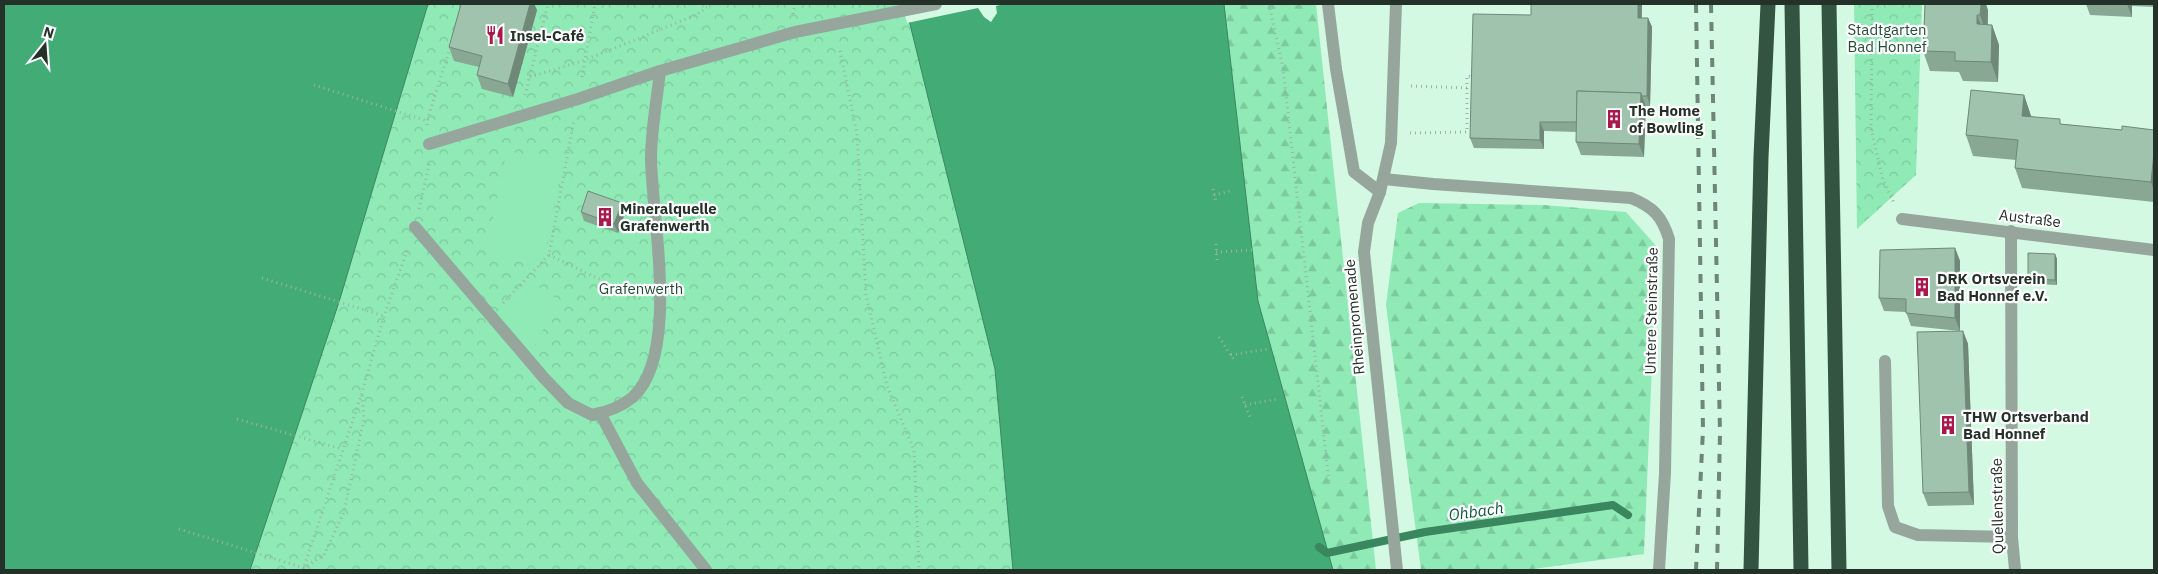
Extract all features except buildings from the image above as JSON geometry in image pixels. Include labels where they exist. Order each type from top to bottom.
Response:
[{"type":"highway","points":[[1751,570],[1761,157],[1768,4]]},
{"type":"highway","points":[[1792,4],[1802,570]]},
{"type":"highway","points":[[1829,4],[1839,570]]},
{"type":"street","points":[[430,144],[578,99],[660,71],[795,32],[936,4]]},
{"type":"street","points":[[1328,4],[1336,69],[1354,172],[1380,192]]},
{"type":"street","name":"Rheinpromenade","points":[[1396,4],[1392,133],[1384,179],[1368,223],[1364,252],[1386,478],[1398,570]]},
{"type":"street","points":[[415,227],[490,316],[568,403],[592,415],[610,411],[633,396],[649,374],[659,335],[660,308],[651,157],[660,71]]},
{"type":"street","name":"Untere Steinstraße","points":[[1384,179],[1631,198],[1648,205],[1664,222],[1669,239],[1665,474],[1659,570]]},
{"type":"street","name":"Austraße","points":[[1902,219],[2154,250]]},
{"type":"street","name":"Quellenstraße","points":[[2011,231],[2012,537],[2015,570]]},
{"type":"street","points":[[1885,361],[1888,506],[1895,527],[1918,535],[2012,537]]},
{"type":"street","points":[[600,414],[637,483],[706,570]]},
{"type":"path","points":[[518,117],[548,4]]},
{"type":"path","points":[[585,60],[594,4]]},
{"type":"path","points":[[530,77],[585,60],[696,15],[711,4]]},
{"type":"path","points":[[1269,4],[1283,68],[1329,482]]},
{"type":"path","points":[[1872,4],[1871,129],[1883,180],[1902,219]]},
{"type":"path","points":[[304,569],[362,393],[384,316],[415,227],[430,160],[427,121],[452,42]]},
{"type":"path","points":[[840,51],[857,134],[866,295],[887,386],[914,450],[920,570]]},
{"type":"path","points":[[1392,133],[1467,132],[1467,76],[1475,77]]},
{"type":"path","points":[[314,85],[427,121]]},
{"type":"path","points":[[1393,86],[1467,88]]},
{"type":"path","points":[[490,316],[549,255],[578,99]]},
{"type":"path","points":[[1213,189],[1216,202]]},
{"type":"path","points":[[1214,195],[1232,190]]},
{"type":"path","points":[[1216,244],[1216,260]]},
{"type":"path","points":[[1216,252],[1252,250]]},
{"type":"path","points":[[549,255],[660,308]]},
{"type":"path","points":[[262,278],[384,316]]},
{"type":"path","points":[[1219,337],[1234,360]]},
{"type":"path","points":[[1231,355],[1268,349]]},
{"type":"path","points":[[304,569],[324,555],[344,512],[364,419],[362,393]]},
{"type":"path","points":[[1242,397],[1251,420]]},
{"type":"path","points":[[1246,405],[1278,400]]},
{"type":"path","points":[[237,419],[342,449]]},
{"type":"path","points":[[179,529],[304,569]]},
{"type":"green space","name":"Grafenwerth","points":[[428,4],[905,4],[995,369],[1013,570],[250,570],[339,302]]},
{"type":"green space","points":[[1224,4],[1316,4],[1376,570],[1333,570],[1258,301]]},
{"type":"green space","name":"Stadtgarten Bad Honnef","points":[[1854,4],[1922,4],[1916,175],[1857,229]]},
{"type":"green space","points":[[511,152],[563,161],[545,253],[532,266],[492,253],[487,247],[506,156]]},
{"type":"green space","points":[[1419,203],[1544,205],[1626,212],[1657,247],[1644,554],[1526,570],[1421,570],[1386,305],[1398,213]]},
{"type":"green space","points":[[526,282],[530,282],[557,299],[555,308],[524,364],[482,333],[483,329]]},
{"type":"shaded area","points":[[4,4],[428,4],[339,302],[250,570],[4,570]]},
{"type":"shaded area","points":[[905,4],[1224,4],[1258,301],[1333,570],[1013,570],[995,369]]},
{"type":"pier","points":[[902,4],[1004,4],[996,6],[997,13],[991,22],[984,17],[978,8],[907,23]]},
{"type":"waterway","name":"Ohbach","points":[[1319,547],[1327,553],[1425,532],[1613,505],[1628,515]]},
{"type":"railway","points":[[1696,4],[1703,430],[1696,570]]},
{"type":"railway","points":[[1711,4],[1720,433],[1717,570]]},
{"type":"place","name":"Insel-Café","points":[[495,35]]},
{"type":"place","name":"The Home of Bowling","points":[[1614,119]]},
{"type":"place","name":"Mineralquelle Grafenwerth","points":[[605,217]]},
{"type":"place","name":"DRK Ortsverein Bad Honnef e.V.","points":[[1922,287]]},
{"type":"place","name":"THW Ortsverband Bad Honnef","points":[[1948,425]]}]
